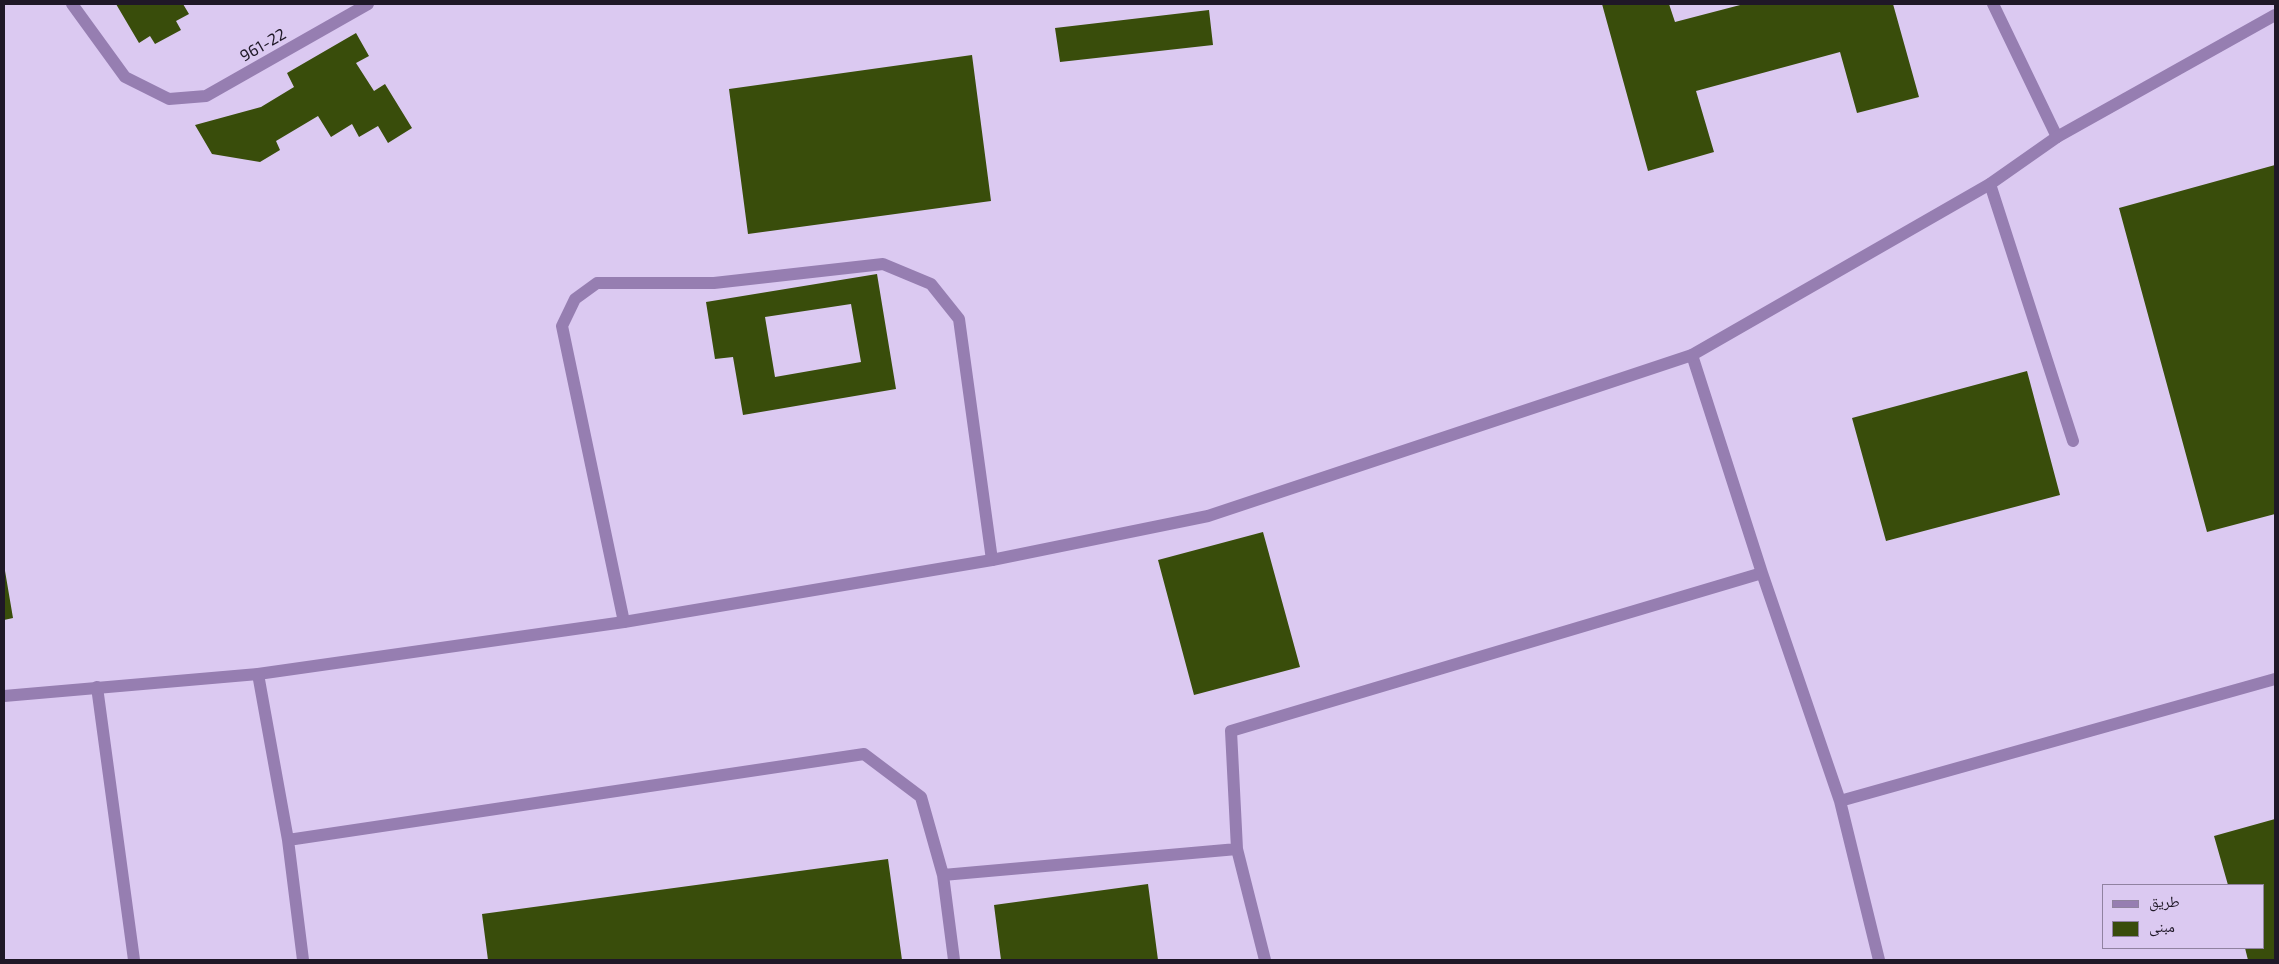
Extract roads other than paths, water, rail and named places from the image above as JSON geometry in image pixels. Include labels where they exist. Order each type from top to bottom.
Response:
[{"type":"street","name":"961-22","points":[[72,4],[125,76],[168,99],[206,96],[368,4]]},
{"type":"street","points":[[1993,4],[2057,136]]},
{"type":"street","points":[[4,696],[258,674],[624,622],[992,560],[1208,516],[1692,355],[1990,184],[2057,136],[2275,15]]},
{"type":"street","points":[[1990,184],[2073,441]]},
{"type":"street","points":[[624,622],[562,326],[575,298],[597,283],[714,283],[883,264],[931,284],[959,319],[992,560]]},
{"type":"street","points":[[1692,355],[1762,573],[1840,801],[1879,960]]},
{"type":"street","points":[[1265,960],[1237,849],[1231,731],[1762,573]]},
{"type":"street","points":[[258,674],[288,840],[303,960]]},
{"type":"street","points":[[1840,801],[2275,679]]},
{"type":"street","points":[[97,687],[134,960]]},
{"type":"street","points":[[288,840],[864,754],[921,797],[943,875],[954,960]]},
{"type":"street","points":[[943,875],[1237,849]]}]
